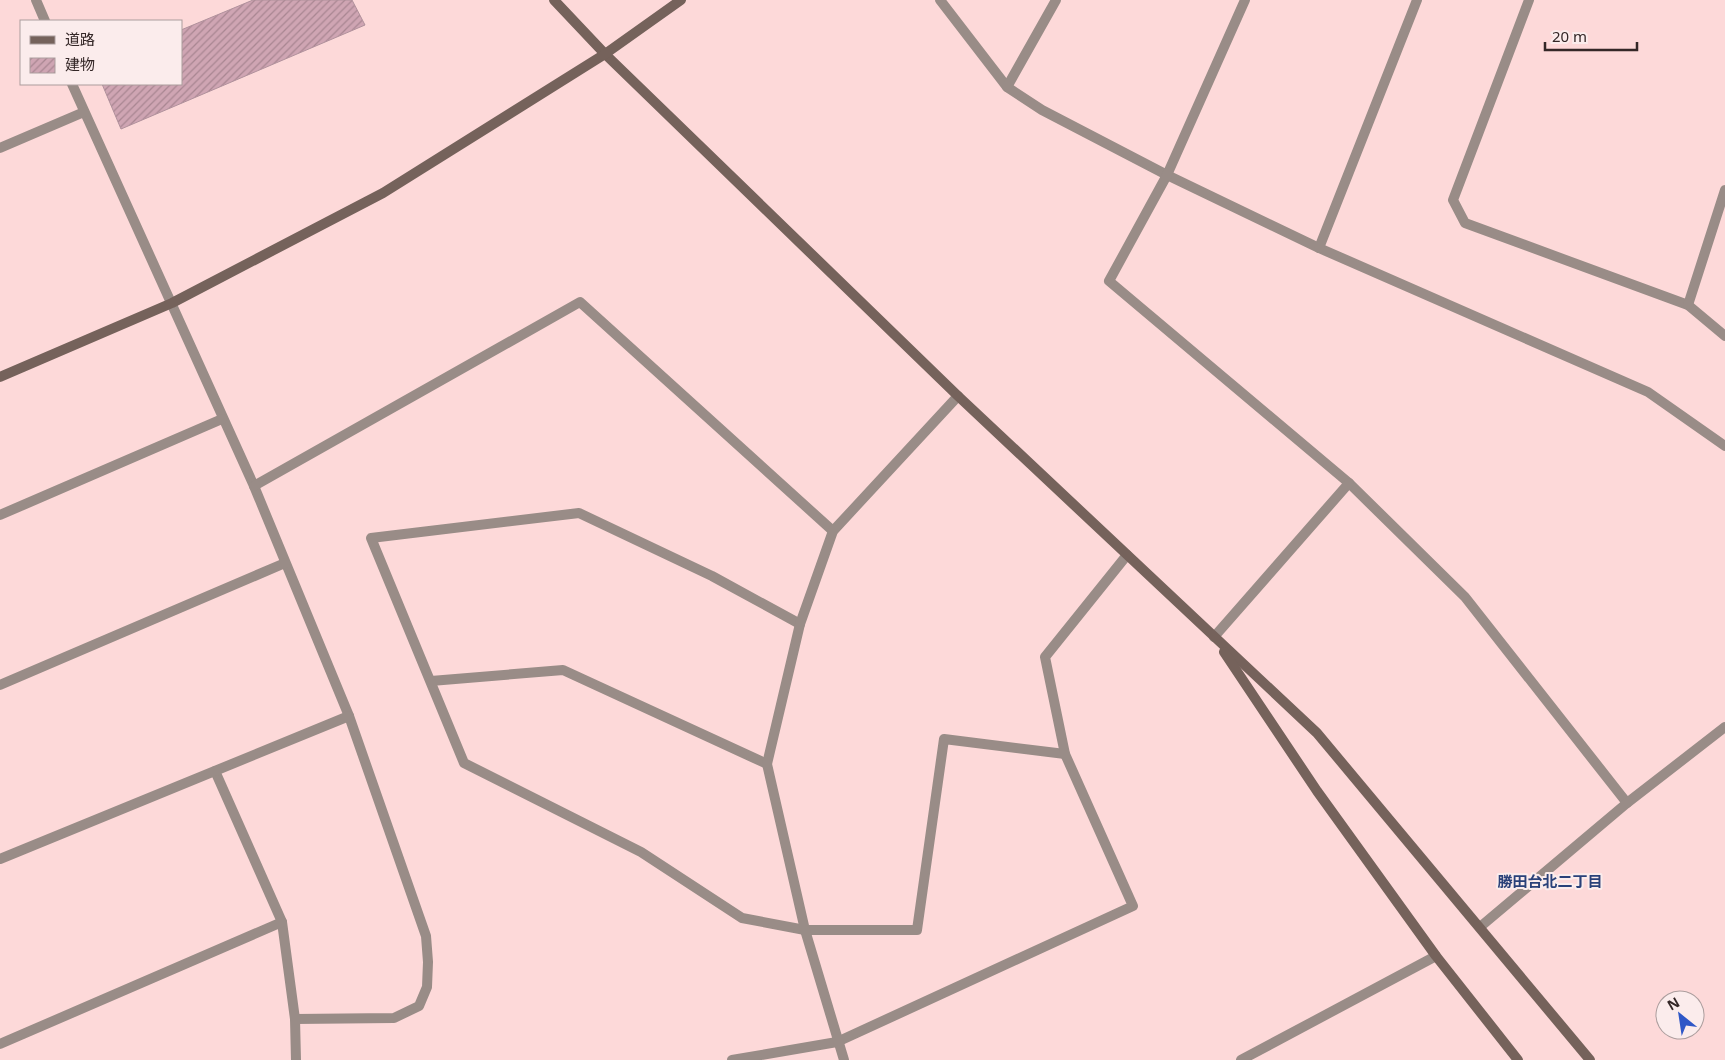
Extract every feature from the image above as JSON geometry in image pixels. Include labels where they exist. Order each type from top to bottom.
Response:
[{"type":"street","points":[[36,0],[45,20]]},
{"type":"street","points":[[554,0],[605,54],[958,396],[1317,733],[1590,1060]]},
{"type":"street","points":[[0,377],[172,303],[383,193],[605,54],[681,0]]},
{"type":"street","points":[[940,0],[1007,87],[1042,110],[1167,175],[1319,248],[1648,392],[1725,446]]},
{"type":"street","points":[[1007,87],[1056,0]]},
{"type":"street","points":[[1245,0],[1167,175],[1109,281],[1349,483],[1465,597],[1627,803]]},
{"type":"street","points":[[1319,248],[1417,0]]},
{"type":"street","points":[[1529,0],[1453,200],[1465,222],[1688,305],[1725,336]]},
{"type":"street","points":[[72,85],[172,303],[222,419],[254,486],[348,716],[426,936],[427,987],[419,1006],[394,1018],[295,1019]]},
{"type":"street","points":[[0,148],[84,112]]},
{"type":"street","points":[[1688,305],[1725,190]]},
{"type":"street","points":[[254,486],[580,302],[833,531]]},
{"type":"street","points":[[844,1060],[804,930],[767,764],[800,624],[833,531],[958,396]]},
{"type":"street","points":[[0,515],[222,419]]},
{"type":"street","points":[[1214,636],[1349,483]]},
{"type":"street","points":[[800,624],[712,576],[579,513],[371,538],[464,763],[641,852],[742,918],[804,930],[917,930],[944,739],[1065,754]]},
{"type":"street","points":[[732,1060],[837,1042],[1133,906],[1065,754],[1046,657],[1127,556]]},
{"type":"street","points":[[0,685],[285,563]]},
{"type":"street","points":[[1214,636],[1317,791],[1436,956],[1518,1060]]},
{"type":"street","points":[[431,682],[563,670],[767,764]]},
{"type":"street","points":[[0,859],[348,716]]},
{"type":"street","points":[[1480,926],[1627,803],[1725,728]]},
{"type":"street","points":[[215,771],[282,922],[295,1019],[296,1060]]},
{"type":"street","points":[[0,1044],[282,922]]},
{"type":"street","points":[[1241,1060],[1436,956]]},
{"type":"building","points":[[253,0],[352,0],[365,25],[121,129],[102,85],[182,85],[182,30]]},
{"type":"district","name":"勝田台北二丁目","points":[[1550,882]]}]
